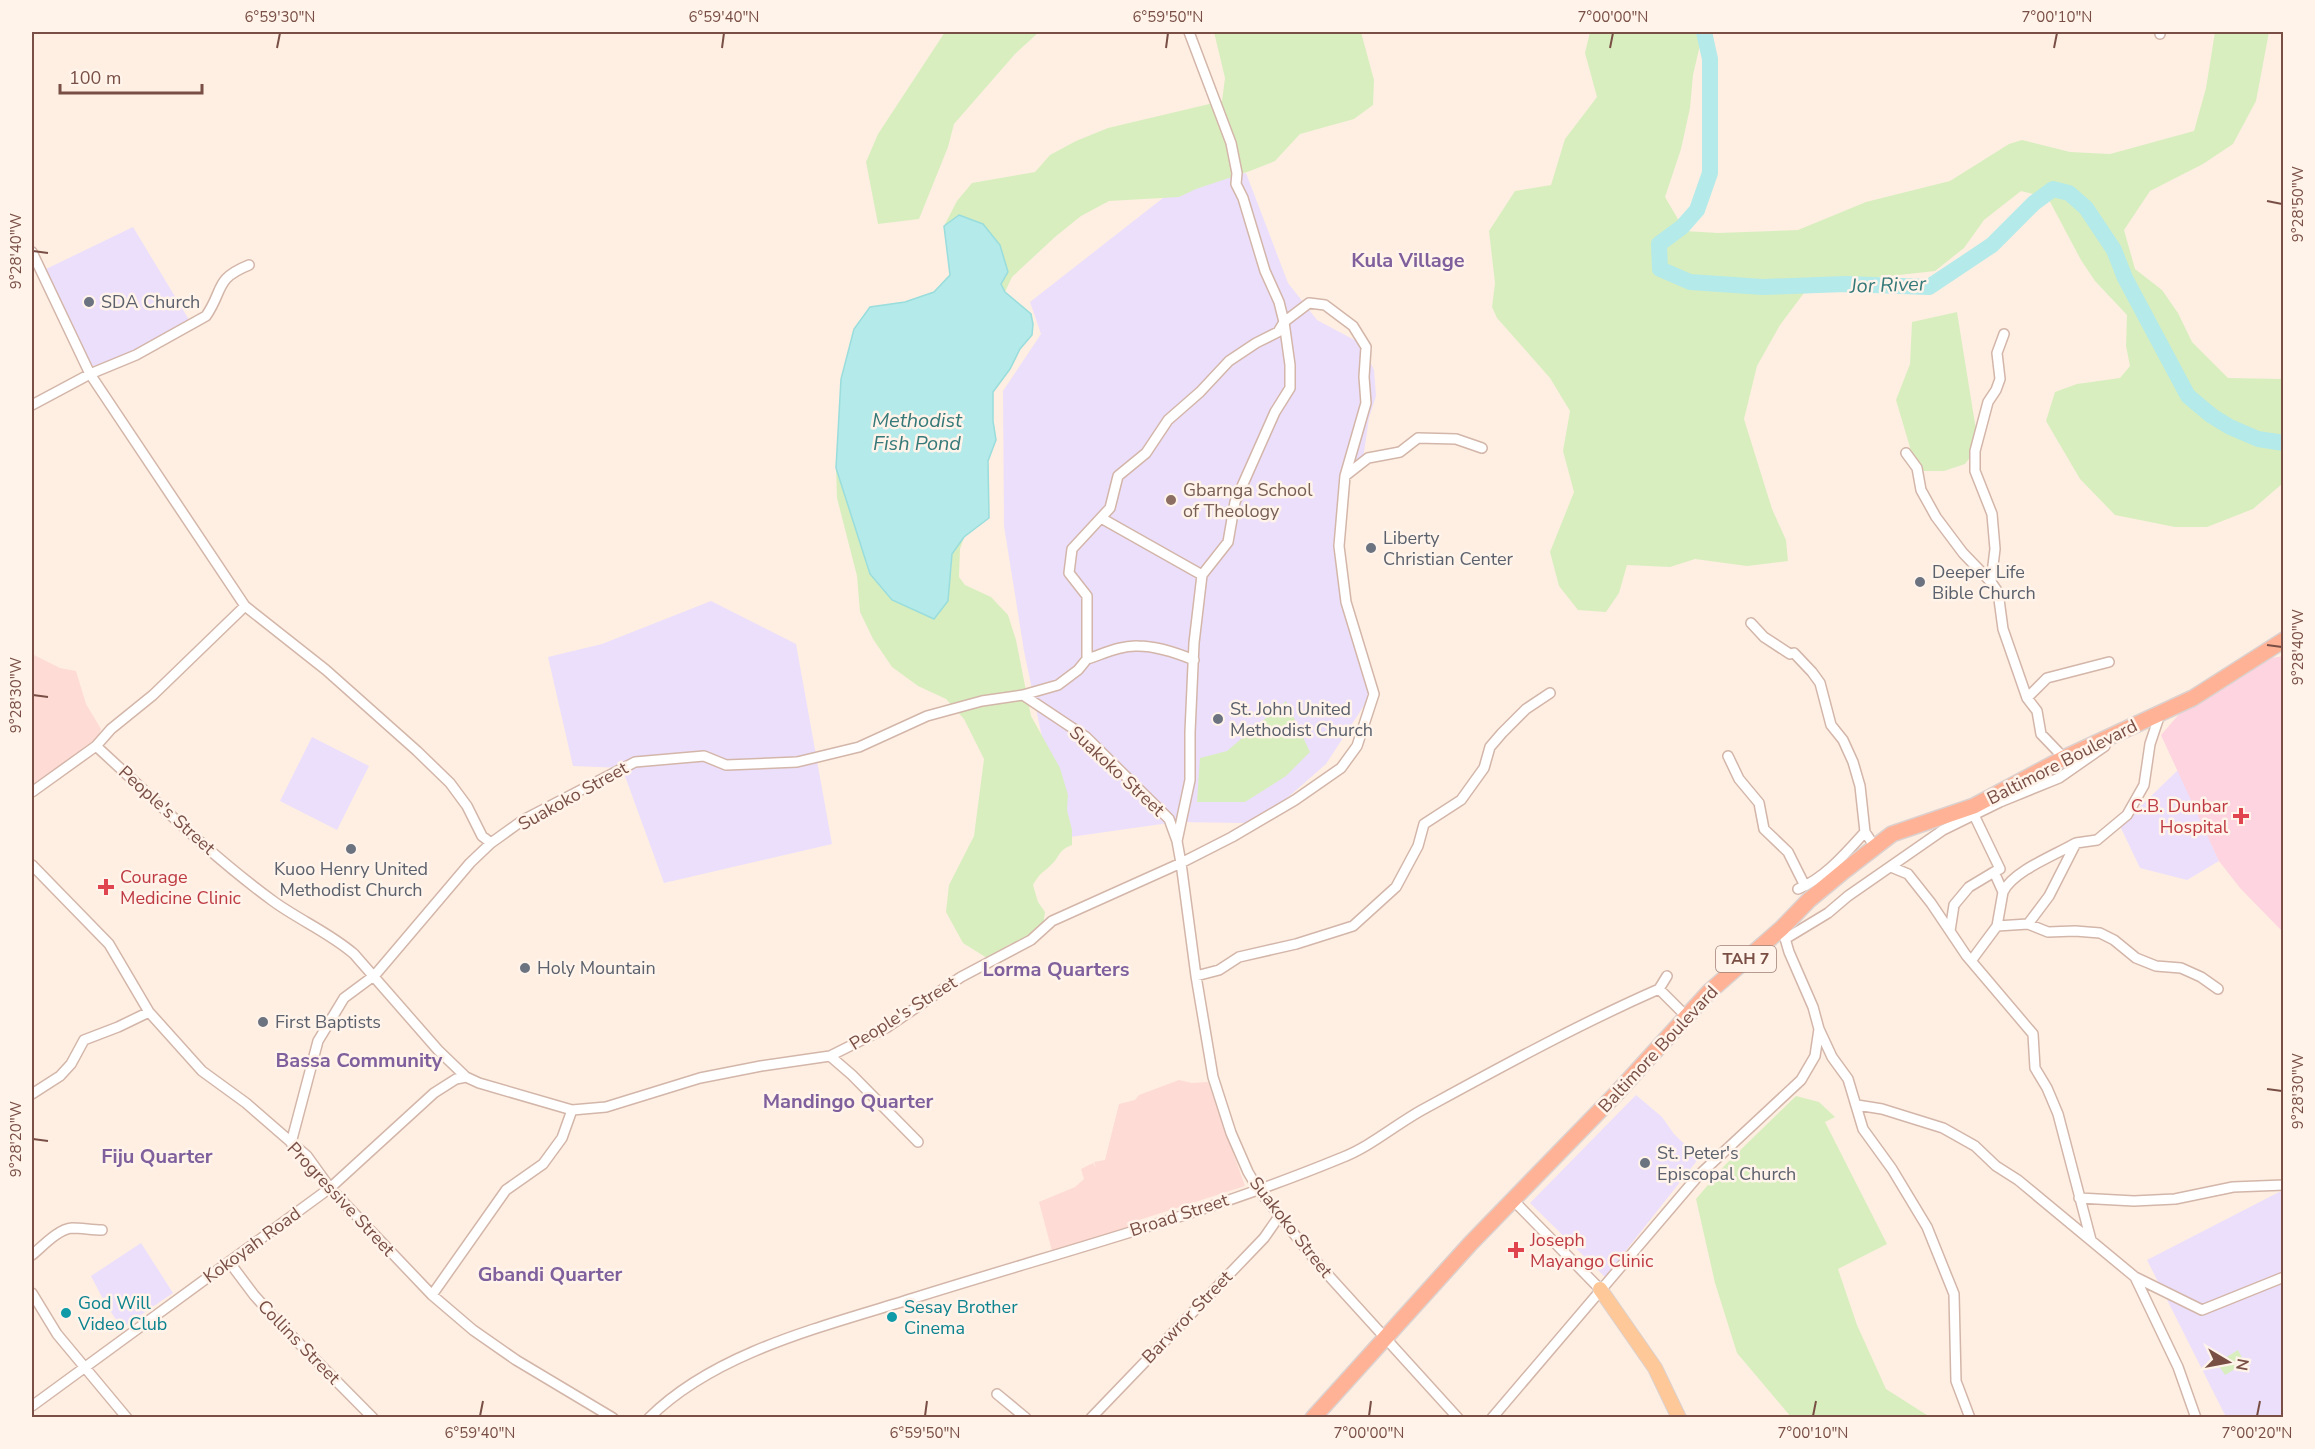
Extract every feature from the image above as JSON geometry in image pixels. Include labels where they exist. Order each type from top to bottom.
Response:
[{"type":"highway","name":"Baltimore Boulevard","points":[[1313,1418],[1386,1336],[1709,992],[1784,933],[1809,900],[1875,847],[1892,834],[1974,806],[2064,758],[2193,698],[2283,640]]},
{"type":"main road","points":[[1600,1289],[1655,1368],[1679,1418]]},
{"type":"street","points":[[1177,841],[1190,780],[1194,660],[1202,575],[1228,542],[1235,502],[1261,448],[1275,412],[1290,388],[1290,365],[1279,303],[1265,271],[1243,198],[1236,184],[1237,173],[1230,143],[1189,32]]},
{"type":"street","points":[[32,252],[90,374],[245,606],[326,670],[417,751],[450,783],[467,806],[482,836],[491,843]]},
{"type":"street","points":[[32,405],[90,374],[136,356],[206,316],[213,306],[219,288],[231,272],[249,266]]},
{"type":"street","name":"People's Street","points":[[96,746],[217,855],[273,901],[343,944],[375,975],[438,1050],[466,1077],[478,1083],[572,1110],[606,1107],[700,1078],[830,1056],[886,1028],[961,977],[1031,940],[1053,921],[1181,863],[1232,837],[1294,800],[1341,768],[1357,746],[1374,694],[1346,602],[1339,546],[1345,476],[1366,403],[1364,377],[1366,347],[1353,326],[1325,305],[1309,303],[1284,322],[1278,332],[1229,361],[1200,392],[1168,420],[1146,453],[1118,476],[1110,508],[1072,549],[1069,573],[1087,596],[1087,659]]},
{"type":"street","points":[[1991,582],[1995,549],[1992,514],[1975,471],[1975,451],[1988,402],[2000,379],[1997,353],[2004,334]]},
{"type":"street","points":[[1345,476],[1368,458],[1400,452],[1418,438],[1456,439],[1482,448]]},
{"type":"street","points":[[1906,453],[1917,468],[1921,490],[1936,517],[1963,553],[1998,592],[2002,629],[2027,698],[2037,711],[2041,734],[2064,758]]},
{"type":"street","points":[[1101,518],[1202,575]]},
{"type":"street","points":[[32,792],[96,746],[111,729],[153,695],[210,642],[245,606]]},
{"type":"street","points":[[1751,623],[1764,637],[1790,654],[1794,653],[1820,682],[1831,725],[1843,740],[1853,762],[1860,786],[1865,832],[1875,847]]},
{"type":"street","points":[[1023,695],[1058,685],[1078,670],[1087,659],[1120,648],[1138,646],[1194,660]]},
{"type":"street","points":[[2027,698],[2047,678],[2109,662]]},
{"type":"street","points":[[1196,976],[1219,970],[1239,957],[1296,944],[1353,926],[1396,887],[1418,846],[1425,824],[1461,800],[1484,768],[1490,747],[1526,709],[1550,693]]},
{"type":"street","name":"Suakoko Street","points":[[291,1143],[318,1041],[344,998],[375,975],[470,863],[491,843],[523,820],[635,762],[704,756],[726,765],[797,762],[859,747],[927,717],[982,701],[1023,695],[1086,737],[1169,819],[1177,841],[1181,863],[1196,976],[1213,1077],[1231,1134],[1258,1189],[1319,1265],[1386,1336],[1458,1418]]},
{"type":"street","points":[[1970,1418],[1956,1381],[1954,1294],[1927,1227],[1892,1169],[1863,1129],[1848,1079],[1832,1057],[1819,1029],[1813,1007],[1784,933],[1828,913],[1848,896],[1943,830],[2059,777],[2131,730],[2158,720],[2193,698]]},
{"type":"street","points":[[1971,961],[1997,926],[2003,892],[2008,882],[2076,843],[2097,840],[2127,815],[2144,785],[2150,744],[2158,720]]},
{"type":"street","points":[[1728,756],[1739,779],[1759,803],[1764,829],[1788,852],[1802,887],[1839,861],[1865,832]]},
{"type":"street","points":[[1950,931],[1954,905],[1969,887],[2000,869],[1974,815]]},
{"type":"street","points":[[2028,924],[2049,896],[2076,843]]},
{"type":"street","name":"Progressive Street","points":[[32,865],[109,944],[149,1012],[202,1071],[246,1103],[307,1156],[330,1188],[432,1295],[516,1360],[613,1418]]},
{"type":"street","points":[[1891,867],[1908,874],[1971,961],[2033,1034],[2035,1068],[2058,1114],[2091,1240]]},
{"type":"street","points":[[1994,872],[2003,892]]},
{"type":"street","points":[[1997,926],[2028,924],[2048,932],[2075,930],[2100,933],[2114,940],[2136,958],[2156,966],[2181,968],[2201,976],[2218,989]]},
{"type":"street","points":[[1667,976],[1659,989],[1687,1017]]},
{"type":"street","name":"Broad Street","points":[[649,1418],[675,1394],[712,1371],[792,1338],[1021,1264],[1078,1249],[1346,1157],[1412,1115],[1564,1032],[1659,989]]},
{"type":"street","points":[[32,1094],[60,1076],[71,1064],[84,1040],[118,1028],[149,1012]]},
{"type":"street","points":[[1492,1418],[1698,1176],[1801,1080],[1815,1056],[1819,1029]]},
{"type":"street","points":[[830,1056],[918,1142]]},
{"type":"street","name":"Kokoyah Road","points":[[32,1407],[330,1188],[434,1093],[456,1079],[466,1077]]},
{"type":"street","points":[[1857,1105],[1882,1109],[1943,1128],[1975,1146],[1995,1166],[2018,1180],[2135,1277],[2202,1310],[2283,1277]]},
{"type":"street","points":[[432,1295],[506,1190],[543,1164],[562,1138],[572,1110]]},
{"type":"street","points":[[2079,1198],[2134,1201],[2175,1199],[2233,1187],[2283,1185]]},
{"type":"street","points":[[1514,1201],[1600,1289]]},
{"type":"street","name":"Barwror Street","points":[[1091,1418],[1264,1238],[1280,1215]]},
{"type":"street","points":[[32,1255],[65,1229],[102,1230]]},
{"type":"street","name":"Collins Street","points":[[230,1263],[279,1323],[373,1418]]},
{"type":"street","points":[[2135,1277],[2178,1367],[2196,1418]]},
{"type":"street","points":[[32,1293],[57,1334],[127,1418]]},
{"type":"street","points":[[997,1394],[1026,1418]]},
{"type":"shaded area","name":"Gbarnga School of Theology","points":[[1246,173],[1288,283],[1317,320],[1362,344],[1374,370],[1376,396],[1369,418],[1362,466],[1339,487],[1337,513],[1343,583],[1369,698],[1326,764],[1286,799],[1245,823],[1176,822],[1063,838],[1024,651],[1004,526],[1003,391],[1041,334],[1030,302],[1177,187]]},
{"type":"shaded area","points":[[133,227],[191,323],[94,370],[42,271]]},
{"type":"shaded area","points":[[711,601],[796,644],[832,844],[664,883],[622,768],[573,766],[548,657],[602,644]]},
{"type":"shaded area","points":[[32,654],[60,668],[76,671],[86,704],[101,729],[96,743],[32,789]]},
{"type":"shaded area","name":"C.B. Dunbar Hospital","points":[[2283,656],[2283,932],[2240,888],[2219,861],[2161,735],[2188,704],[2261,660]]},
{"type":"shaded area","points":[[312,737],[369,766],[337,830],[280,801]]},
{"type":"shaded area","points":[[2178,770],[2219,861],[2187,880],[2140,868],[2120,826]]},
{"type":"shaded area","points":[[1179,1080],[1192,1083],[1208,1082],[1245,1186],[1052,1251],[1039,1202],[1075,1187],[1084,1179],[1081,1169],[1093,1163],[1096,1168],[1094,1162],[1105,1160],[1119,1104],[1135,1100],[1139,1095]]},
{"type":"shaded area","points":[[1636,1095],[1662,1117],[1674,1134],[1699,1158],[1605,1277],[1530,1203]]},
{"type":"shaded area","points":[[2283,1190],[2283,1417],[2226,1417],[2147,1260]]},
{"type":"shaded area","points":[[141,1243],[173,1293],[122,1328],[106,1305],[91,1276]]},
{"type":"green space","points":[[945,32],[1039,32],[1015,54],[954,124],[948,147],[919,219],[878,224],[866,162],[878,134]]},
{"type":"green space","points":[[1214,32],[1361,32],[1374,80],[1373,105],[1354,119],[1300,134],[1275,161],[1179,197],[1109,201],[1081,216],[1055,237],[1012,277],[1005,292],[1001,284],[1008,272],[1000,245],[983,224],[944,226],[957,201],[972,183],[1035,172],[1050,155],[1108,128],[1222,101],[1225,78]]},
{"type":"green space","points":[[1590,32],[1703,32],[1693,75],[1690,108],[1681,149],[1665,197],[1685,231],[1718,233],[1798,230],[1866,202],[1950,181],[2009,144],[2022,140],[2070,152],[2110,154],[2194,131],[2206,88],[2215,32],[2269,32],[2256,101],[2233,144],[2203,164],[2150,191],[2124,230],[2135,269],[2162,290],[2178,313],[2192,342],[2228,378],[2283,379],[2283,483],[2253,509],[2207,527],[2175,527],[2115,515],[2080,479],[2046,421],[2055,392],[2077,384],[2120,378],[2130,366],[2126,346],[2127,315],[2095,281],[2081,260],[2048,198],[2021,191],[1984,220],[1964,248],[1935,271],[1810,285],[1780,325],[1757,366],[1744,419],[1772,509],[1786,540],[1788,561],[1747,566],[1695,559],[1670,567],[1627,565],[1619,593],[1606,612],[1578,610],[1559,586],[1550,552],[1574,492],[1563,451],[1570,411],[1550,378],[1497,318],[1492,307],[1495,283],[1489,231],[1515,191],[1551,185],[1565,139],[1597,97],[1585,53]]},
{"type":"green space","points":[[1957,312],[1976,430],[1975,451],[1965,464],[1944,471],[1924,471],[1914,461],[1896,400],[1910,364],[1912,322]]},
{"type":"green space","points":[[836,468],[870,574],[892,600],[934,619],[951,572],[952,554],[964,537],[960,549],[959,577],[965,585],[991,597],[1008,615],[1016,640],[1031,716],[1060,768],[1068,795],[1067,810],[1072,830],[1072,845],[1062,851],[1033,885],[1038,902],[1045,912],[1043,925],[1030,940],[1010,944],[987,958],[963,943],[946,912],[949,885],[974,836],[984,759],[964,719],[946,699],[918,686],[892,667],[873,639],[860,612],[857,576],[837,498]]},
{"type":"green space","points":[[1286,701],[1310,752],[1286,776],[1245,802],[1197,802],[1200,758],[1227,751]]},
{"type":"green space","points":[[1796,1096],[1819,1102],[1835,1117],[1825,1122],[1887,1244],[1838,1269],[1857,1325],[1886,1389],[1930,1417],[1791,1417],[1737,1353],[1715,1283],[1696,1199],[1725,1165]]},
{"type":"green space","points":[[2238,1350],[2245,1363],[2225,1375],[2217,1363]]},
{"type":"water","name":"Methodist Fish Pond","points":[[959,215],[983,224],[1000,245],[1008,272],[1001,284],[1005,292],[1031,314],[1033,324],[1032,335],[1020,349],[1010,369],[993,392],[993,421],[996,440],[988,461],[989,518],[964,537],[952,554],[948,601],[934,619],[892,600],[870,574],[836,468],[841,379],[854,329],[870,307],[905,302],[934,292],[950,275],[944,226]]},
{"type":"waterway","name":"Jor River","points":[[1704,32],[1710,59],[1710,173],[1697,210],[1682,227],[1659,244],[1660,269],[1690,282],[1763,287],[1845,284],[1929,287],[1992,245],[2034,203],[2053,189],[2069,193],[2086,208],[2114,250],[2125,278],[2188,396],[2212,416],[2230,427],[2258,439],[2284,443]]},
{"type":"place","name":"SDA Church","points":[[89,302]]},
{"type":"place","name":"Gbarnga School of Theology","points":[[1171,500]]},
{"type":"place","name":"Liberty Christian Center","points":[[1371,548]]},
{"type":"place","name":"Deeper Life Bible Church","points":[[1920,582]]},
{"type":"place","name":"St. John United Methodist Church","points":[[1218,719]]},
{"type":"place","name":"C.B. Dunbar Hospital","points":[[2241,816]]},
{"type":"place","name":"Kuoo Henry United Methodist Church","points":[[351,849]]},
{"type":"place","name":"Courage Medicine Clinic","points":[[106,887]]},
{"type":"place","name":"Holy Mountain","points":[[525,968]]},
{"type":"place","name":"First Baptists","points":[[263,1022]]},
{"type":"place","name":"St. Peter's Episcopal Church","points":[[1645,1163]]},
{"type":"place","name":"Joseph Mayango Clinic","points":[[1516,1250]]},
{"type":"place","name":"God Will Video Club","points":[[66,1313]]},
{"type":"place","name":"Sesay Brother Cinema","points":[[892,1317]]},
{"type":"district","name":"Kula Village","points":[[1408,260]]},
{"type":"district","name":"Lorma Quarters","points":[[1056,969]]},
{"type":"district","name":"Bassa Community","points":[[359,1060]]},
{"type":"district","name":"Mandingo Quarter","points":[[848,1101]]},
{"type":"district","name":"Fiju Quarter","points":[[157,1156]]},
{"type":"district","name":"Gbandi Quarter","points":[[550,1274]]}]
